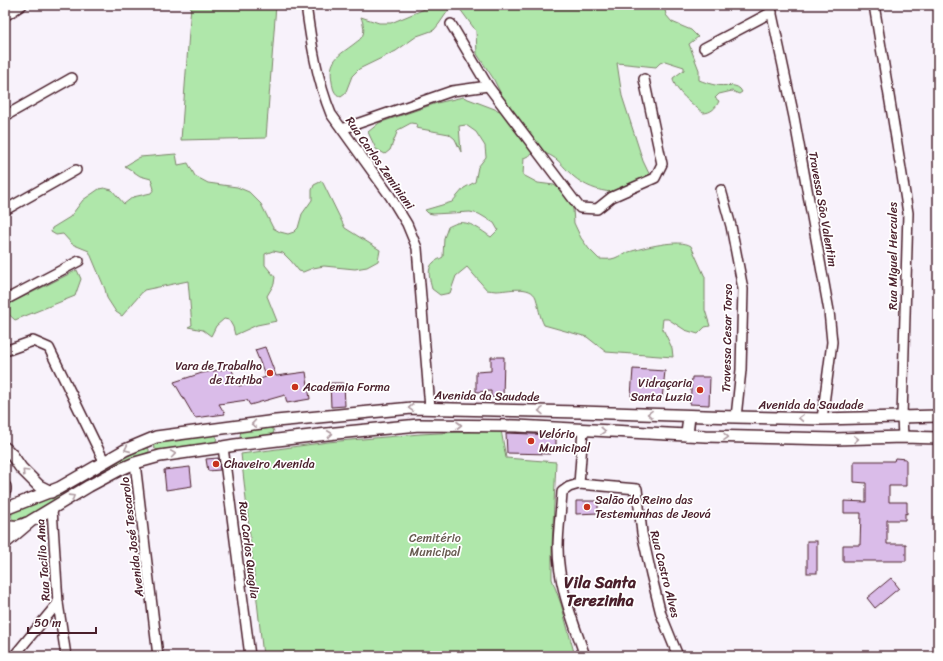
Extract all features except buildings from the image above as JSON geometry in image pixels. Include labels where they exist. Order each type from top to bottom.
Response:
[{"type":"main road","name":"Avenida da Saudade","points":[[5,509],[51,492],[125,450],[156,437],[276,421],[412,408],[736,418],[822,419],[938,416]]},
{"type":"main road","points":[[687,436],[689,416]]},
{"type":"main road","points":[[310,436],[307,429],[307,423],[311,418]]},
{"type":"main road","points":[[276,421],[280,426],[281,433],[279,440]]},
{"type":"main road","points":[[5,524],[19,527],[119,470],[135,463],[160,456],[310,436],[419,425],[517,426],[687,436],[835,439],[903,437],[938,438]]},
{"type":"main road","points":[[224,447],[224,439],[232,427]]},
{"type":"main road","points":[[5,448],[21,468],[39,486],[51,492]]},
{"type":"main road","points":[[5,543],[31,521]]},
{"type":"street","points":[[5,16],[22,5]]},
{"type":"street","name":"Rua Carlos Zeminiani","points":[[306,5],[310,36],[320,84],[331,114],[390,196],[407,224],[417,248],[430,408]]},
{"type":"street","name":"Rua Miguel Hercules","points":[[874,5],[908,213],[902,417],[903,437]]},
{"type":"street","points":[[704,48],[771,9]]},
{"type":"street","name":"Travessa São Valentim","points":[[771,9],[794,117],[829,311],[832,342],[822,419]]},
{"type":"street","points":[[451,24],[488,86],[580,208],[597,209],[612,197],[655,178],[662,164],[644,79]]},
{"type":"street","points":[[5,116],[72,78]]},
{"type":"street","points":[[342,129],[452,91],[488,86]]},
{"type":"street","points":[[5,210],[76,170]]},
{"type":"street","name":"Travessa Cesar Torso","points":[[721,190],[731,226],[743,289],[741,370],[736,418]]},
{"type":"street","points":[[5,300],[79,261]]},
{"type":"street","points":[[5,349],[8,350],[33,341],[49,348],[104,461]]},
{"type":"street","points":[[583,430],[579,484],[562,492],[558,549],[561,574],[567,602],[585,656]]},
{"type":"street","name":"Rua Carlos Quaglia","points":[[224,447],[250,656]]},
{"type":"street","name":"Avenida José Tescarolo","points":[[135,463],[158,656]]},
{"type":"street","name":"Rua Castro Alves","points":[[579,484],[637,489],[642,534],[651,574],[661,614],[678,656]]},
{"type":"street","name":"Rua Tacilio Ama","points":[[52,509],[58,603],[66,656]]},
{"type":"street","points":[[14,656],[58,603]]},
{"type":"green space","points":[[191,5],[276,5],[266,138],[181,140]]},
{"type":"green space","points":[[431,5],[452,5],[434,30],[417,36],[396,51],[359,69],[352,76],[345,94],[341,97],[335,93],[331,75],[333,63],[339,55],[360,40],[363,36],[364,28],[361,17],[379,23],[391,23]]},
{"type":"green space","points":[[457,5],[664,5],[666,15],[672,22],[691,30],[698,37],[689,44],[699,70],[699,80],[715,85],[734,86],[742,92],[739,94],[732,91],[719,94],[715,98],[719,101],[715,108],[711,111],[703,113],[681,93],[674,83],[673,78],[684,70],[684,67],[665,61],[656,67],[617,63],[622,96],[643,161],[654,184],[633,191],[612,192],[602,190],[582,183],[550,155],[538,151],[524,158],[523,175],[538,183],[554,185],[567,194],[573,209],[574,223],[581,238],[599,259],[613,259],[627,252],[661,244],[678,243],[691,246],[705,277],[705,310],[710,326],[705,327],[698,334],[685,330],[668,319],[663,319],[662,327],[672,348],[673,357],[606,352],[587,337],[544,325],[536,298],[533,294],[529,291],[518,289],[496,291],[487,290],[467,267],[456,276],[450,293],[440,295],[432,289],[429,271],[435,261],[443,257],[444,238],[448,227],[462,222],[475,227],[491,237],[498,230],[494,223],[479,214],[470,212],[433,214],[428,213],[425,210],[452,202],[464,188],[475,182],[478,167],[486,157],[485,146],[476,132],[466,125],[459,126],[461,152],[455,139],[449,134],[416,128],[417,124],[411,123],[398,130],[390,150],[385,154],[376,149],[368,132],[379,123],[437,103],[463,97],[508,114],[508,108],[493,78],[477,54],[476,31]]},
{"type":"green space","points":[[176,154],[178,165],[188,163],[195,176],[208,183],[237,187],[249,192],[261,204],[273,228],[288,234],[294,232],[298,228],[302,214],[312,200],[312,190],[314,185],[322,181],[345,228],[380,250],[378,261],[367,267],[355,269],[324,266],[303,272],[299,271],[283,253],[273,251],[265,254],[265,265],[275,277],[274,284],[267,296],[277,321],[257,325],[235,335],[229,320],[224,319],[216,326],[211,336],[203,330],[188,327],[192,325],[188,281],[144,290],[122,316],[116,312],[107,298],[105,289],[89,251],[72,244],[63,234],[56,235],[51,232],[52,228],[70,217],[83,200],[99,189],[104,188],[112,190],[124,204],[133,197],[151,193],[154,189],[151,179],[140,176],[125,166],[140,157]]},
{"type":"green space","points":[[77,270],[81,279],[75,296],[15,320],[5,311],[5,306]]},
{"type":"green space","points":[[270,427],[274,431],[272,436],[242,440],[240,436],[241,431]]},
{"type":"green space","name":"Cemitério Municipal","points":[[501,430],[506,458],[556,462],[552,579],[561,604],[575,656],[263,656],[241,454],[328,442],[420,434]]},
{"type":"green space","points":[[214,434],[217,439],[213,444],[157,450],[153,446],[156,442]]},
{"type":"green space","points":[[146,446],[149,449],[149,452],[120,464],[22,521],[15,521],[12,519],[14,510],[60,494]]},
{"type":"place","name":"Vara de Trabalho de Itatiba","points":[[270,373]]},
{"type":"place","name":"Academia Forma","points":[[295,387]]},
{"type":"place","name":"Vidraçaria Santa Luzia","points":[[700,390]]},
{"type":"place","name":"Velório Municipal","points":[[531,441]]},
{"type":"place","name":"Chaveiro Avenida","points":[[216,464]]},
{"type":"place","name":"Salão do Reino das Testemunhas de Jeová","points":[[587,507]]},
{"type":"district","name":"Vila Santa Terezinha","points":[[600,591]]}]
